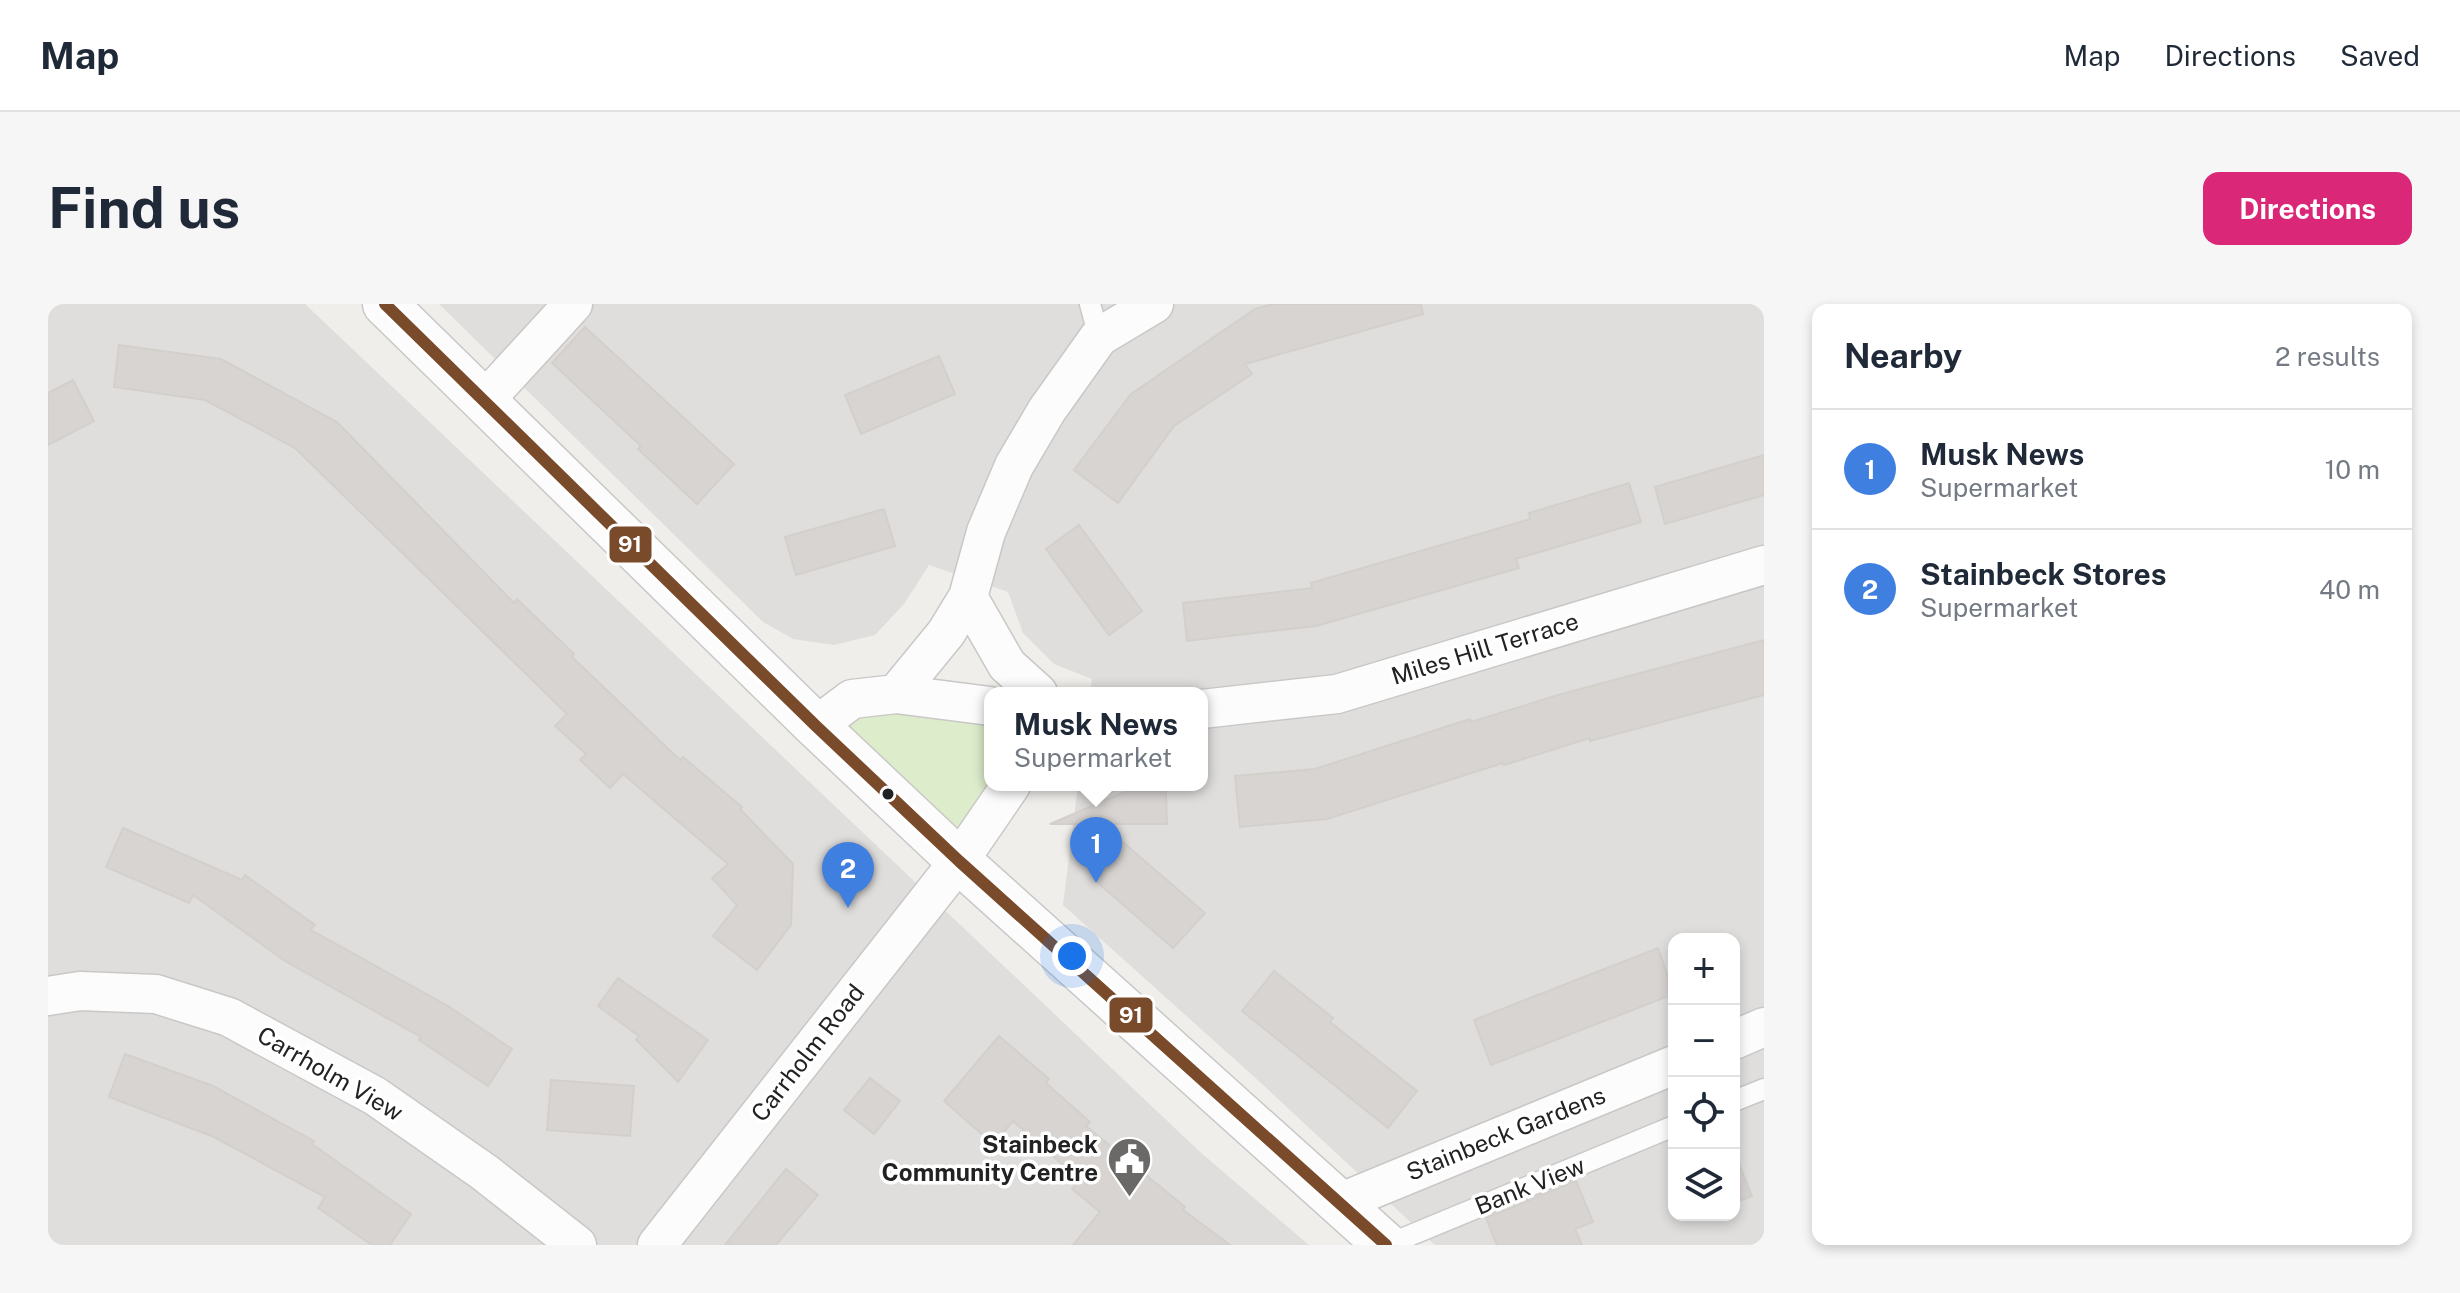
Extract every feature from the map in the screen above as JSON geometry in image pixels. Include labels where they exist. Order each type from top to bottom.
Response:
[{"type":"street","points":[[385,304],[816,726],[959,861],[1386,1245]]},
{"type":"street","points":[[484,401],[573,304]]},
{"type":"street","points":[[896,694],[946,633],[968,597],[986,532],[1014,466],[1094,321],[1154,304]]},
{"type":"street","name":"Miles Hill Terrace","points":[[1208,708],[1337,694],[1764,565]]},
{"type":"street","points":[[968,597],[1007,665],[1031,687]]},
{"type":"street","points":[[816,726],[852,699],[896,694],[984,705]]},
{"type":"street","points":[[959,861],[1007,791]]},
{"type":"street","name":"Carrholm Road","points":[[657,1245],[959,861]]},
{"type":"street","name":"Carrholm View","points":[[48,996],[80,991],[156,994],[229,1017],[375,1096],[484,1172],[577,1245]]},
{"type":"street","points":[[1740,1037],[1764,1027]]},
{"type":"street","name":"Stainbeck Gardens","points":[[1339,1203],[1668,1067]]},
{"type":"lane","points":[[1740,1099],[1764,1089]]},
{"type":"lane","name":"Bank View","points":[[1386,1245],[1668,1128]]},
{"type":"shaded area","points":[[48,304],[305,304],[1199,1151],[1309,1245],[48,1245]]},
{"type":"shaded area","points":[[439,304],[1764,304],[1764,1245],[1435,1245],[1063,905],[1077,791],[1208,791],[1208,687],[1091,687],[1092,679],[1054,664],[1023,633],[1008,592],[929,565],[904,604],[875,635],[834,645],[793,639],[763,622]]},
{"type":"green space","points":[[852,699],[984,706],[984,791],[988,791],[959,861],[816,726]]},
{"type":"building","points":[[1274,304],[1421,304],[1423,314],[1245,364],[1252,374],[1174,426],[1118,503],[1074,470],[1131,394],[1255,309]]},
{"type":"building","points":[[585,327],[734,464],[697,504],[638,449],[641,446],[552,363]]},
{"type":"building","points":[[119,345],[221,359],[337,422],[514,603],[517,599],[574,654],[572,657],[680,760],[683,757],[742,807],[740,809],[793,864],[791,925],[757,970],[713,936],[737,905],[712,878],[728,864],[623,774],[610,788],[580,760],[586,754],[555,726],[567,714],[295,448],[205,400],[114,387]]},
{"type":"building","points":[[939,356],[955,394],[861,434],[845,395]]},
{"type":"building","points":[[73,380],[94,421],[48,445],[48,393]]},
{"type":"building","points":[[1764,455],[1764,495],[1665,524],[1655,487]]},
{"type":"building","points":[[1629,483],[1641,522],[1516,559],[1519,568],[1316,626],[1187,641],[1183,603],[1312,588],[1311,583],[1530,519],[1529,513]]},
{"type":"building","points":[[884,509],[895,546],[796,575],[785,537]]},
{"type":"building","points":[[1079,525],[1142,611],[1109,635],[1046,549]]},
{"type":"building","points":[[1764,640],[1764,695],[1590,741],[1590,738],[1327,819],[1240,827],[1235,776],[1315,769],[1470,719],[1471,722],[1558,695]]},
{"type":"building","points":[[1127,791],[1166,792],[1167,824],[1102,824],[1205,913],[1173,948],[1098,883],[1097,824],[1050,824]]},
{"type":"building","points":[[123,828],[242,880],[245,875],[315,925],[311,930],[448,1006],[512,1049],[488,1086],[419,1040],[421,1037],[285,961],[193,895],[189,903],[106,867]]},
{"type":"building","points":[[1658,948],[1668,977],[1668,996],[1491,1065],[1474,1020]]},
{"type":"building","points":[[1274,971],[1333,1018],[1330,1022],[1417,1091],[1388,1128],[1242,1011]]},
{"type":"building","points":[[618,978],[708,1040],[678,1082],[636,1040],[639,1036],[598,1006]]},
{"type":"building","points":[[999,1036],[1049,1079],[1046,1083],[1090,1122],[1086,1126],[1185,1207],[1183,1210],[1230,1245],[1073,1245],[1100,1212],[1072,1189],[1080,1180],[1013,1121],[993,1144],[944,1101]]},
{"type":"building","points":[[125,1054],[213,1086],[314,1141],[312,1144],[411,1214],[390,1245],[372,1245],[318,1208],[325,1197],[214,1137],[109,1097]]},
{"type":"building","points":[[870,1078],[900,1101],[874,1134],[844,1110]]},
{"type":"building","points":[[551,1080],[634,1086],[630,1136],[547,1130]]},
{"type":"building","points":[[1740,1167],[1752,1196],[1740,1201]]},
{"type":"building","points":[[786,1169],[818,1195],[776,1245],[725,1245]]},
{"type":"building","points":[[1576,1181],[1593,1222],[1575,1229],[1582,1245],[1497,1245],[1486,1218]]},
{"type":"transit line","name":"91","points":[[385,304],[816,726],[959,861],[1386,1245]]},
{"type":"place","name":"Musk News","points":[[1096,883]]},
{"type":"place","name":"Stainbeck Stores","points":[[848,908]]},
{"type":"place","name":"Stainbeck Community Centre","points":[[1129,1198]]}]
